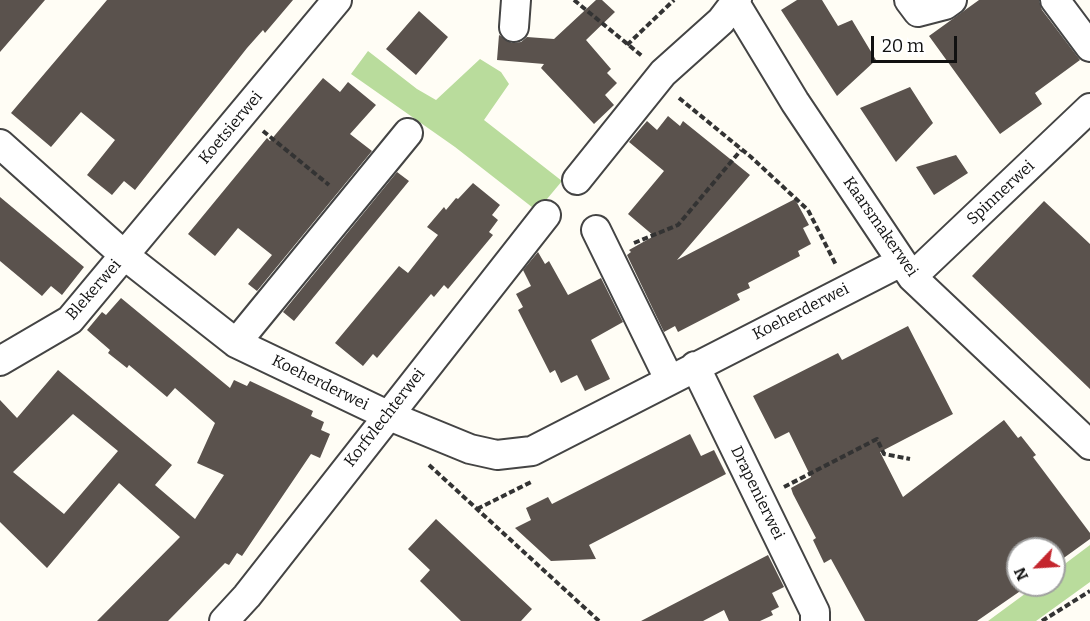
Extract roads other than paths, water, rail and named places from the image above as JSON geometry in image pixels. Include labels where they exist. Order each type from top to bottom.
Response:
[{"type":"street","name":"Koetsierwei","points":[[124,255],[336,0]]},
{"type":"street","points":[[909,0],[918,12],[945,5],[952,0]]},
{"type":"street","points":[[1055,0],[1090,47]]},
{"type":"street","points":[[577,180],[661,77],[721,21],[736,1]]},
{"type":"street","name":"Kaarsmakerwei","points":[[736,1],[795,102],[907,269],[1090,445]]},
{"type":"street","name":"Spinnerwei","points":[[907,269],[1090,108]]},
{"type":"street","points":[[236,343],[408,133]]},
{"type":"street","name":"Koeherderwei","points":[[0,144],[124,255],[236,343],[387,415],[470,449],[497,455],[532,451],[694,366],[907,269]]},
{"type":"street","name":"Korfvlechterwei","points":[[224,621],[248,596],[546,214]]},
{"type":"street","points":[[602,242],[669,380]]},
{"type":"street","name":"Blekerwei","points":[[0,361],[70,320],[124,255]]},
{"type":"street","name":"Drapenierwei","points":[[694,366],[815,612],[815,621]]}]
